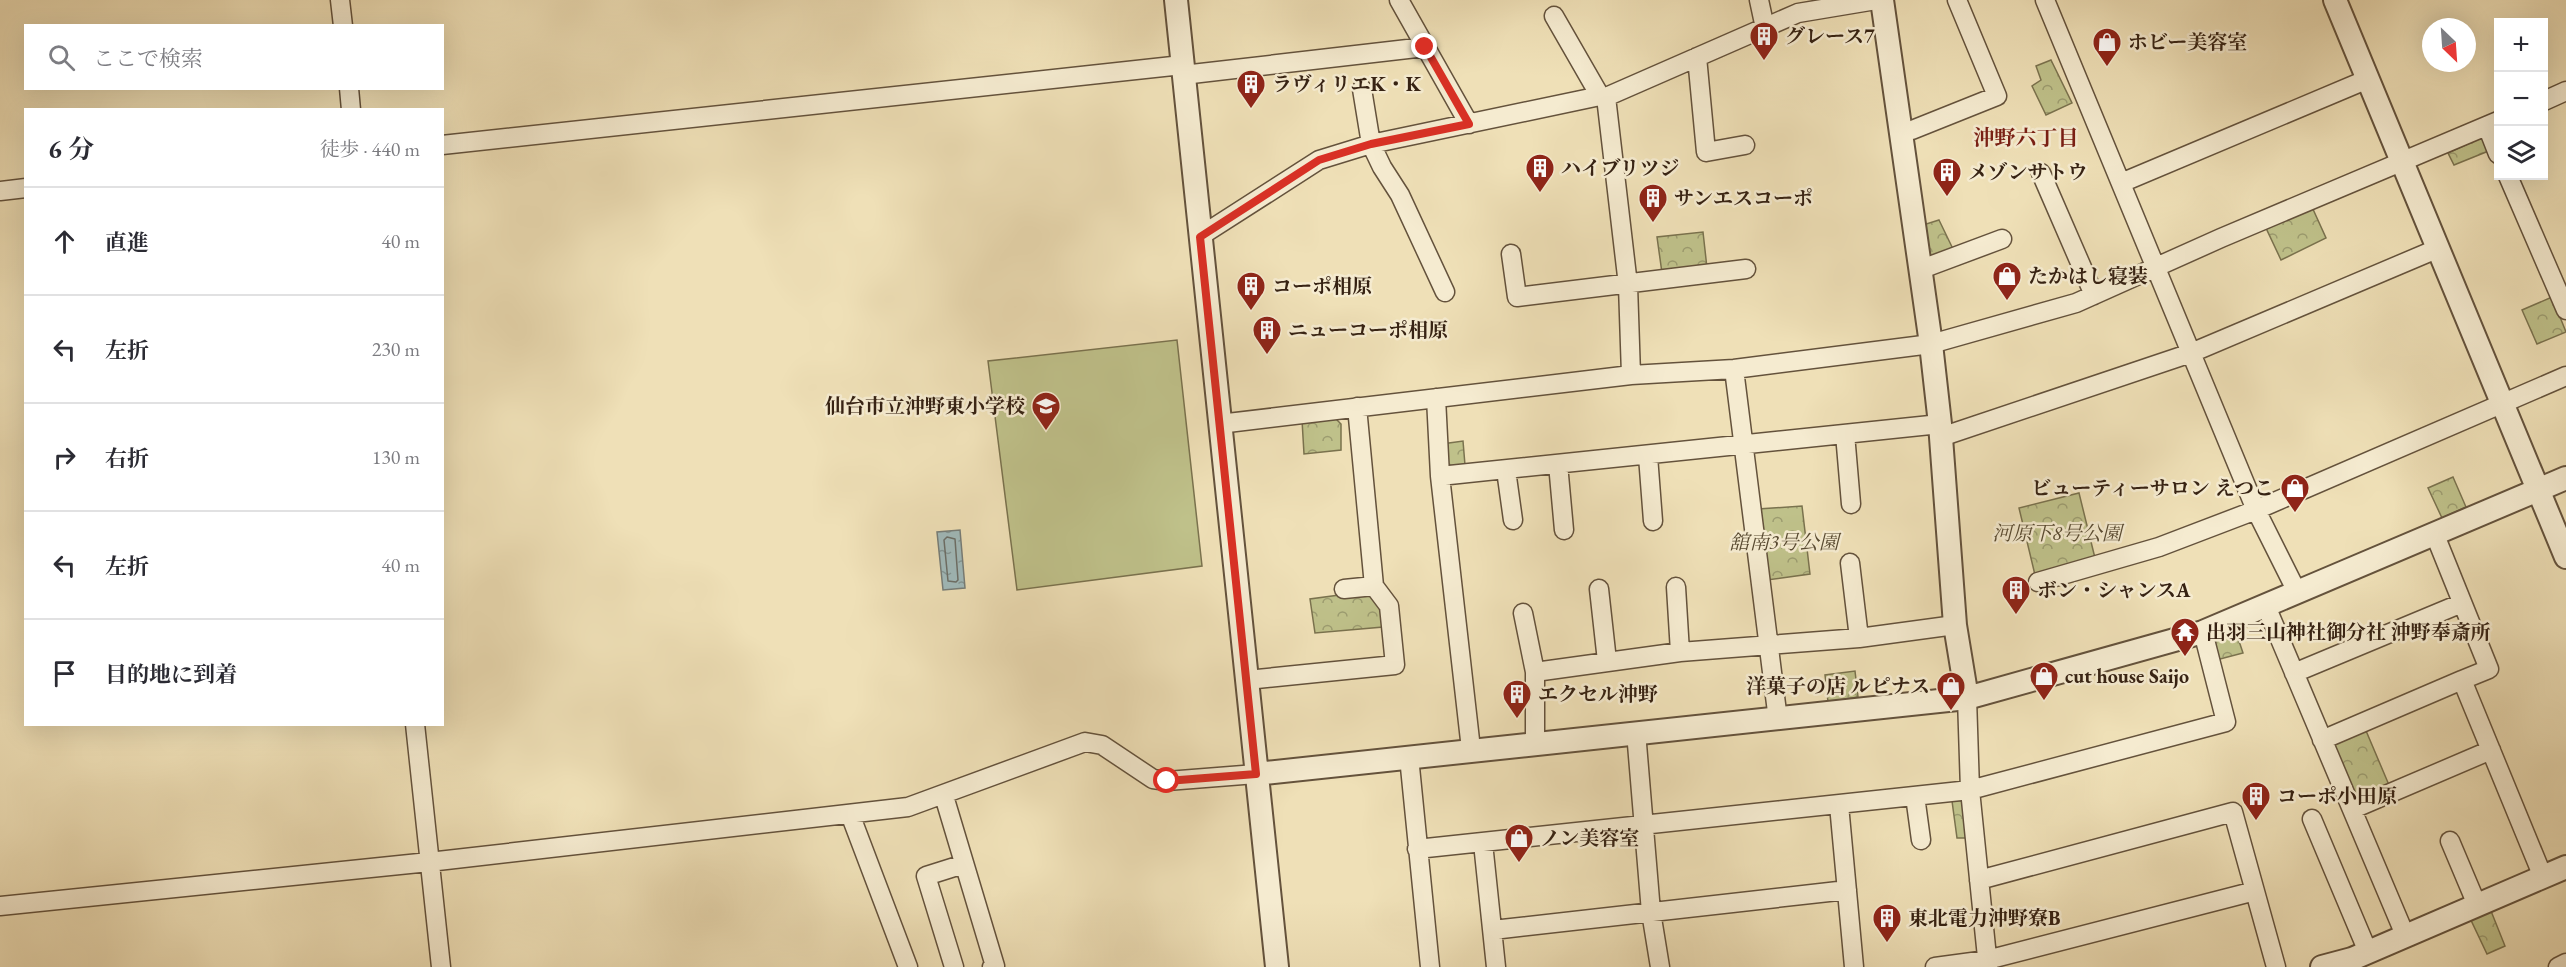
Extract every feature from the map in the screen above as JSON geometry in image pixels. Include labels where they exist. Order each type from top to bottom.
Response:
[{"type":"street","points":[[340,0],[343,24]]},
{"type":"street","points":[[1176,0],[1277,967]]},
{"type":"street","points":[[1399,0],[1469,124]]},
{"type":"street","points":[[1759,0],[1765,28]]},
{"type":"street","points":[[1200,237],[1319,160],[1371,144],[1603,97],[1798,13],[1876,0]]},
{"type":"street","points":[[1882,0],[1931,344],[1941,431],[1955,625],[1967,698],[1970,790],[1987,964]]},
{"type":"street","points":[[1901,132],[1912,130],[1997,96],[1958,0]]},
{"type":"street","points":[[2045,0],[2256,510],[2297,592]]},
{"type":"street","points":[[2335,0],[2566,557]]},
{"type":"street","points":[[1554,16],[1603,97],[1628,285],[1631,375]]},
{"type":"street","points":[[444,145],[1425,47]]},
{"type":"street","points":[[1697,57],[1706,152],[1745,145]]},
{"type":"street","points":[[2121,183],[2368,79]]},
{"type":"street","points":[[1362,89],[1371,144],[1382,167],[1400,195],[1444,292]]},
{"type":"street","points":[[349,90],[351,108]]},
{"type":"street","points":[[2548,99],[2566,91]]},
{"type":"street","points":[[1219,424],[1631,375],[1734,369],[1931,344],[2076,303],[2493,124]]},
{"type":"street","points":[[2041,172],[2094,295]]},
{"type":"street","points":[[2510,180],[2566,310]]},
{"type":"street","points":[[0,191],[24,188]]},
{"type":"street","points":[[1919,270],[2002,239]]},
{"type":"street","points":[[1440,476],[1845,434],[1941,431],[2191,353],[2439,248]]},
{"type":"street","points":[[1511,254],[1517,297],[1746,269]]},
{"type":"street","points":[[1734,369],[1778,720]]},
{"type":"street","points":[[2038,582],[2159,547],[2256,510],[2566,376]]},
{"type":"street","points":[[1436,398],[1440,476],[1470,749]]},
{"type":"street","points":[[1247,680],[1395,665],[1389,606],[1374,586],[1357,407]]},
{"type":"street","points":[[1845,434],[1851,504]]},
{"type":"street","points":[[1648,456],[1653,521]]},
{"type":"street","points":[[1558,464],[1564,530]]},
{"type":"street","points":[[1506,470],[1513,520]]},
{"type":"street","points":[[0,906],[429,862],[908,807],[944,796],[1085,742],[1102,745],[1153,779],[1167,781],[1256,774],[1470,749],[1535,745],[1752,720],[1778,720],[1967,698],[2203,632],[2566,478]]},
{"type":"street","points":[[2322,740],[2489,669],[2435,535]]},
{"type":"street","points":[[1850,563],[1859,638]]},
{"type":"street","points":[[1344,589],[1374,586]]},
{"type":"street","points":[[1676,587],[1680,652]]},
{"type":"street","points":[[1599,589],[1607,661]]},
{"type":"street","points":[[2294,673],[2462,603]]},
{"type":"street","points":[[2266,606],[2405,935]]},
{"type":"street","points":[[1523,613],[1535,672],[1535,745]]},
{"type":"street","points":[[1535,672],[1680,652],[1859,638],[1955,625]]},
{"type":"street","points":[[1417,849],[1970,790],[2226,722],[2203,632]]},
{"type":"street","points":[[2462,680],[2543,877]]},
{"type":"street","points":[[415,726],[441,967]]},
{"type":"street","points":[[1636,732],[1651,912],[1660,967]]},
{"type":"street","points":[[2353,809],[2491,750]]},
{"type":"street","points":[[1409,757],[1430,967]]},
{"type":"street","points":[[944,796],[995,966],[992,967]]},
{"type":"street","points":[[1915,796],[1921,840]]},
{"type":"street","points":[[1839,805],[1854,967]]},
{"type":"street","points":[[1979,880],[2233,812],[2277,967]]},
{"type":"street","points":[[850,814],[908,967]]},
{"type":"street","points":[[2312,819],[2359,959]]},
{"type":"street","points":[[2450,841],[2477,905]]},
{"type":"street","points":[[1483,843],[1496,967]]},
{"type":"street","points":[[954,967],[926,876],[964,864]]},
{"type":"street","points":[[2322,967],[2359,959],[2405,935],[2566,867]]},
{"type":"street","points":[[1493,930],[1847,890]]},
{"type":"street","points":[[1935,967],[1987,964],[2255,891]]},
{"type":"street","points":[[2558,967],[2566,963]]},
{"type":"green space","points":[[2051,60],[2072,103],[2046,115],[2032,86],[2041,80],[2036,66]]},
{"type":"green space","points":[[2485,136],[2491,150],[2454,165],[2448,153]]},
{"type":"green space","points":[[2312,207],[2326,238],[2281,260],[2266,228]]},
{"type":"green space","points":[[1939,220],[1953,249],[1932,256],[1924,250],[1923,225]]},
{"type":"green space","points":[[1703,232],[1707,268],[1662,273],[1657,237]]},
{"type":"green space","points":[[2552,297],[2566,332],[2537,344],[2522,310]]},
{"type":"green space","points":[[1177,340],[1202,566],[1017,590],[988,361]]},
{"type":"green space","points":[[1333,416],[1341,424],[1341,450],[1304,454],[1302,420]]},
{"type":"green space","points":[[1463,441],[1465,465],[1446,468],[1442,444]]},
{"type":"green space","points":[[2453,477],[2466,507],[2442,518],[2428,488]]},
{"type":"green space","name":"河原下8号公園","points":[[2079,493],[2095,558],[2035,575],[2019,508]]},
{"type":"green space","name":"舘南3号公園","points":[[1802,506],[1810,574],[1767,580],[1758,509]]},
{"type":"green space","points":[[1369,591],[1382,607],[1383,627],[1315,633],[1310,599]]},
{"type":"green space","points":[[2235,629],[2243,653],[2216,660],[2212,636]]},
{"type":"green space","points":[[1855,671],[1858,697],[1828,702],[1825,675]]},
{"type":"green space","points":[[2364,726],[2389,785],[2356,800],[2329,741]]},
{"type":"green space","points":[[1966,800],[1969,838],[1957,838],[1952,801]]},
{"type":"green space","points":[[2489,906],[2505,946],[2487,954],[2469,916]]},
{"type":"water","points":[[960,530],[965,588],[943,590],[937,532]]},
{"type":"place","name":"グレース7","points":[[1764,62]]},
{"type":"place","name":"ホビー美容室","points":[[2107,68]]},
{"type":"place","name":"ラヴィリエK・K","points":[[1251,110]]},
{"type":"place","name":"ハイブリツジ","points":[[1540,194]]},
{"type":"place","name":"メゾンサトウ","points":[[1947,198]]},
{"type":"place","name":"サンエスコーポ","points":[[1653,224]]},
{"type":"place","name":"たかはし寝装","points":[[2007,302]]},
{"type":"place","name":"コーポ相原","points":[[1251,312]]},
{"type":"place","name":"ニューコーポ相原","points":[[1267,356]]},
{"type":"place","name":"仙台市立沖野東小学校","points":[[1046,432]]},
{"type":"place","name":"ビューティーサロン えつこ","points":[[2295,514]]},
{"type":"place","name":"ボン・シャンスA","points":[[2016,616]]},
{"type":"place","name":"出羽三山神社御分社 沖野奉斎所","points":[[2185,658]]},
{"type":"place","name":"cut house Saijo","points":[[2044,702]]},
{"type":"place","name":"洋菓子の店 ルピナス","points":[[1951,712]]},
{"type":"place","name":"エクセル沖野","points":[[1517,720]]},
{"type":"place","name":"コーポ小田原","points":[[2256,822]]},
{"type":"place","name":"ノン美容室","points":[[1519,864]]},
{"type":"place","name":"東北電力沖野寮B","points":[[1887,944]]},
{"type":"district","name":"沖野六丁目","points":[[2026,138]]},
{"type":"route","points":[[1167,781],[1256,774],[1200,237],[1319,160],[1371,144],[1469,124],[1425,47]]}]
